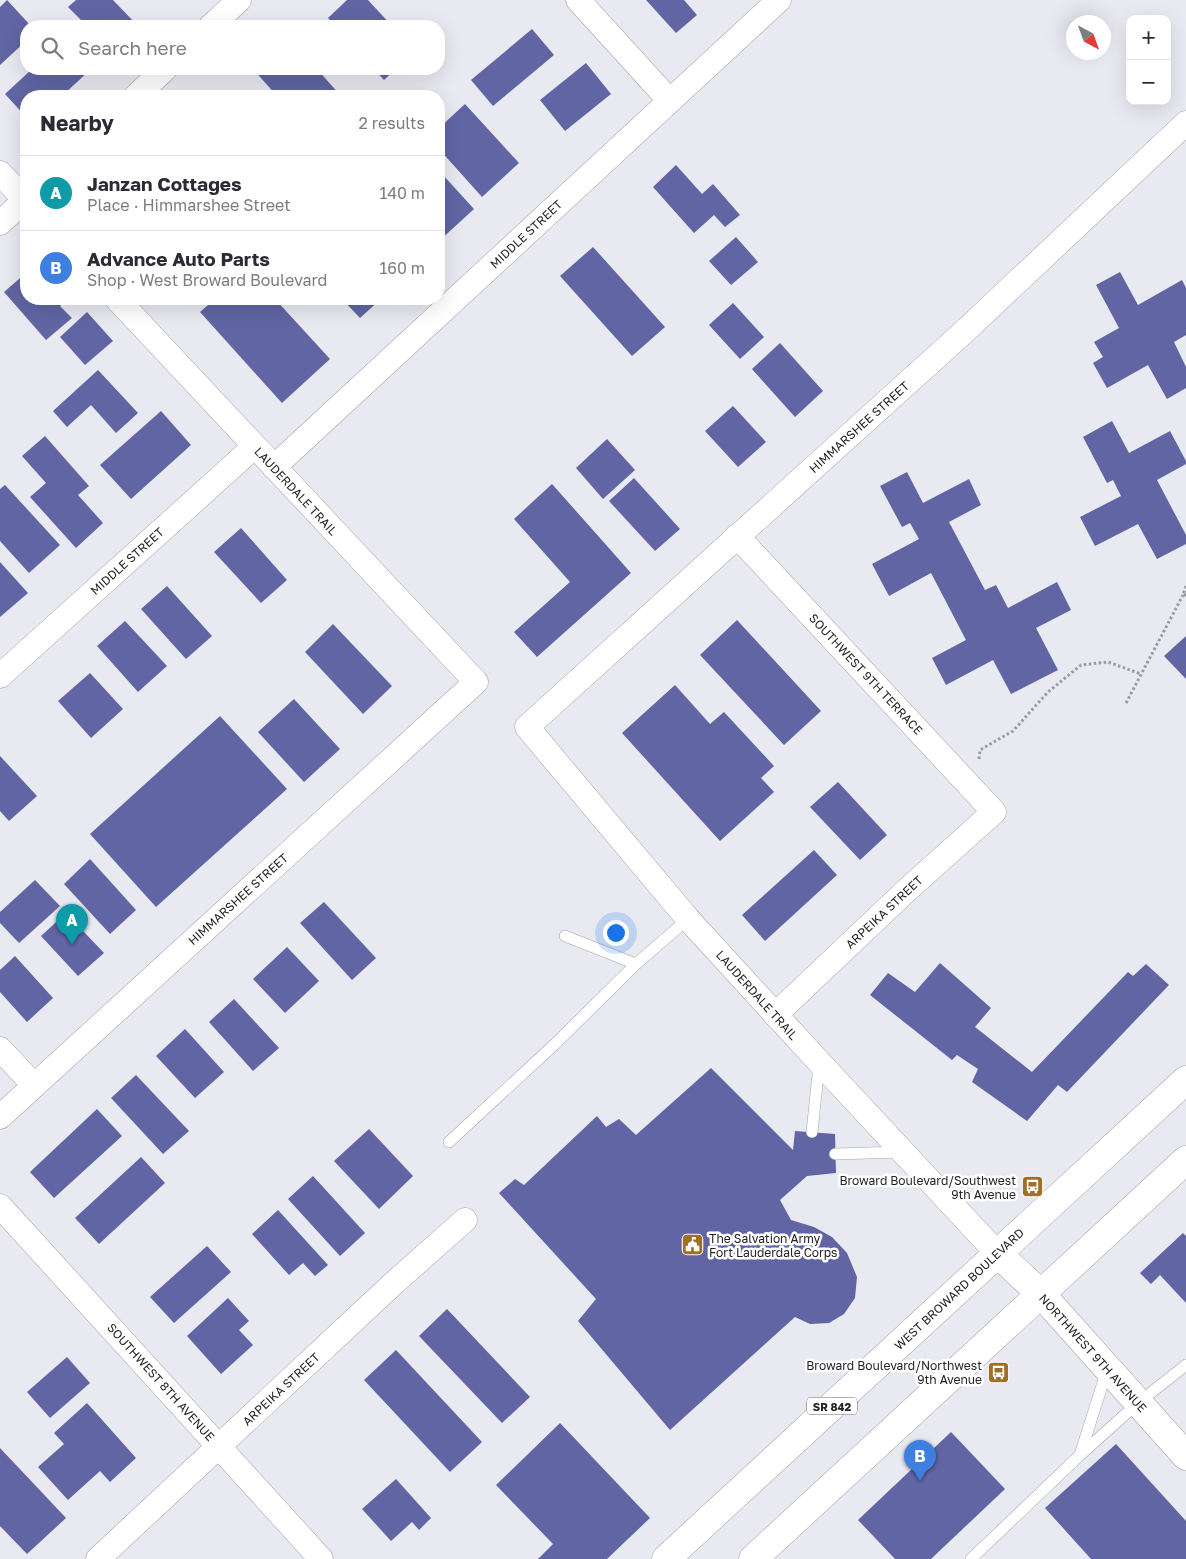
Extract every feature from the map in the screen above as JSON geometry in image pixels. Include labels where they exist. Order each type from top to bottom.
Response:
[{"type":"main road","name":"WEST BROWARD BOULEVARD","points":[[666,1559],[1186,1080]]},
{"type":"main road","points":[[753,1559],[1186,1160]]},
{"type":"main road","name":"NORTHWEST 9TH AVENUE","points":[[997,1253],[1040,1294],[1186,1456]]},
{"type":"street","points":[[217,20],[239,0]]},
{"type":"street","points":[[578,0],[670,100]]},
{"type":"street","name":"MIDDLE STREET","points":[[274,467],[779,0]]},
{"type":"street","points":[[142,90],[159,75]]},
{"type":"street","name":"HIMMARSHEE STREET","points":[[527,727],[966,330],[1186,123]]},
{"type":"street","points":[[0,173],[20,194]]},
{"type":"street","points":[[0,223],[20,205]]},
{"type":"street","name":"LAUDERDALE TRAIL","points":[[123,305],[476,682]]},
{"type":"street","name":"MIDDLE STREET","points":[[0,676],[254,447]]},
{"type":"street","name":"SOUTHWEST 9TH TERRACE","points":[[737,536],[994,812]]},
{"type":"street","name":"HIMMARSHEE STREET","points":[[0,1117],[476,682]]},
{"type":"street","name":"LAUDERDALE TRAIL","points":[[527,727],[688,919],[997,1253]]},
{"type":"street","name":"ARPEIKA STREET","points":[[775,1015],[907,890],[994,812]]},
{"type":"street","points":[[0,1049],[34,1085]]},
{"type":"street","name":"SOUTHWEST 8TH AVENUE","points":[[0,1206],[321,1559]]},
{"type":"street","name":"ARPEIKA STREET","points":[[98,1559],[395,1282],[465,1220]]},
{"type":"lane","points":[[449,1142],[555,1044],[636,964],[688,919]]},
{"type":"lane","points":[[565,936],[636,964]]},
{"type":"lane","points":[[812,1132],[820,1063]]},
{"type":"lane","points":[[835,1154],[902,1152]]},
{"type":"lane","points":[[971,1559],[1138,1402],[1186,1365]]},
{"type":"lane","points":[[1080,1455],[1107,1368]]},
{"type":"path","points":[[1126,703],[1184,595],[1186,586]]},
{"type":"path","points":[[983,763],[978,758],[980,750],[1013,731],[1048,692],[1081,665],[1108,662],[1141,674]]},
{"type":"building","points":[[7,0],[25,20],[20,20],[20,47],[0,65],[0,7]]},
{"type":"building","points":[[76,0],[113,0],[132,20],[81,20],[68,7]]},
{"type":"building","points":[[347,0],[368,0],[386,20],[330,20],[328,18]]},
{"type":"building","points":[[646,0],[684,0],[697,15],[676,33]]},
{"type":"building","points":[[532,29],[554,55],[493,106],[471,80]]},
{"type":"building","points":[[586,63],[611,94],[565,131],[540,100]]},
{"type":"building","points":[[26,75],[85,75],[68,90],[20,90],[20,110],[5,94]]},
{"type":"building","points":[[258,75],[322,75],[336,90],[272,90]]},
{"type":"building","points":[[379,75],[389,75],[384,80]]},
{"type":"building","points":[[465,104],[519,163],[482,197],[445,156],[445,122]]},
{"type":"building","points":[[676,165],[702,194],[713,184],[740,215],[725,227],[714,215],[694,233],[653,187]]},
{"type":"building","points":[[445,177],[474,209],[445,236]]},
{"type":"building","points":[[736,237],[758,262],[731,285],[709,261]]},
{"type":"building","points":[[593,247],[665,327],[632,356],[560,276]]},
{"type":"building","points":[[1120,272],[1138,305],[1182,280],[1186,288],[1186,335],[1174,342],[1186,367],[1186,388],[1167,399],[1148,365],[1107,388],[1093,363],[1103,357],[1094,342],[1119,328],[1096,285]]},
{"type":"building","points":[[20,278],[20,305],[61,305],[60,306],[72,318],[46,340],[4,292]]},
{"type":"building","points":[[733,303],[764,337],[740,359],[709,325]]},
{"type":"building","points":[[208,305],[280,305],[330,359],[282,403],[200,312]]},
{"type":"building","points":[[348,305],[374,305],[360,318]]},
{"type":"building","points":[[87,312],[113,341],[85,365],[60,337]]},
{"type":"building","points":[[780,343],[823,391],[795,417],[752,369]]},
{"type":"building","points":[[98,370],[138,413],[116,433],[91,405],[67,427],[53,411]]},
{"type":"building","points":[[733,406],[766,442],[738,467],[705,431]]},
{"type":"building","points":[[161,411],[191,445],[131,499],[100,465]]},
{"type":"building","points":[[1112,421],[1129,453],[1170,431],[1186,461],[1186,464],[1157,480],[1186,535],[1186,544],[1157,559],[1138,524],[1095,546],[1080,517],[1121,496],[1113,480],[1107,483],[1083,437]]},
{"type":"building","points":[[45,436],[89,486],[78,495],[103,523],[76,548],[30,497],[46,483],[22,456]]},
{"type":"building","points":[[607,439],[635,470],[603,499],[576,468]]},
{"type":"building","points":[[907,472],[923,503],[969,479],[981,505],[949,522],[985,590],[996,585],[1008,608],[1057,582],[1071,610],[1036,628],[1058,670],[1011,694],[993,660],[946,685],[932,658],[966,640],[931,573],[889,596],[872,564],[919,539],[910,523],[902,527],[880,486]]},
{"type":"building","points":[[634,478],[680,529],[655,551],[609,501]]},
{"type":"building","points":[[552,484],[631,573],[537,657],[514,632],[570,582],[514,519]]},
{"type":"building","points":[[5,485],[60,545],[29,573],[0,541],[0,489]]},
{"type":"building","points":[[241,528],[287,580],[261,603],[214,552]]},
{"type":"building","points":[[0,562],[28,593],[0,617]]},
{"type":"building","points":[[167,586],[212,636],[186,659],[141,609]]},
{"type":"building","points":[[737,620],[821,711],[784,745],[700,655]]},
{"type":"building","points":[[125,621],[167,666],[138,692],[97,646]]},
{"type":"building","points":[[333,624],[392,686],[363,714],[305,652]]},
{"type":"building","points":[[1186,636],[1186,679],[1164,656]]},
{"type":"building","points":[[90,673],[123,709],[91,738],[58,701]]},
{"type":"building","points":[[675,685],[710,724],[724,712],[774,766],[761,778],[774,792],[720,841],[622,733]]},
{"type":"building","points":[[294,699],[340,749],[304,782],[258,732]]},
{"type":"building","points":[[220,716],[287,789],[156,907],[90,834]]},
{"type":"building","points":[[0,756],[37,796],[9,821],[0,811]]},
{"type":"building","points":[[838,782],[887,835],[860,860],[810,807]]},
{"type":"building","points":[[814,850],[837,875],[765,941],[742,915]]},
{"type":"building","points":[[90,859],[136,910],[110,934],[64,884]]},
{"type":"building","points":[[35,880],[60,906],[19,943],[0,923],[0,912]]},
{"type":"building","points":[[324,902],[376,958],[352,980],[300,923]]},
{"type":"building","points":[[66,913],[104,953],[78,976],[41,936]]},
{"type":"building","points":[[287,947],[319,981],[285,1013],[253,979]]},
{"type":"building","points":[[15,956],[53,998],[27,1022],[0,992],[0,970]]},
{"type":"building","points":[[940,963],[991,1008],[975,1027],[1032,1072],[1128,972],[1133,976],[1146,964],[1169,985],[1067,1092],[1058,1085],[1027,1121],[972,1082],[978,1069],[957,1055],[952,1060],[870,995],[888,973],[915,992]]},
{"type":"building","points":[[234,999],[279,1048],[253,1071],[209,1022]]},
{"type":"building","points":[[185,1029],[224,1072],[195,1098],[156,1056]]},
{"type":"building","name":"The Salvation Army Fort Lauderdale Corps","points":[[711,1068],[793,1150],[795,1131],[835,1134],[836,1173],[807,1176],[780,1200],[791,1220],[814,1227],[832,1237],[847,1253],[857,1277],[855,1298],[844,1314],[829,1323],[810,1324],[795,1317],[670,1430],[578,1321],[596,1299],[499,1193],[515,1179],[524,1185],[597,1116],[606,1127],[619,1119],[636,1135]]},
{"type":"building","points":[[136,1075],[189,1131],[163,1154],[111,1098]]},
{"type":"building","points":[[97,1109],[122,1136],[54,1198],[30,1172]]},
{"type":"building","points":[[369,1129],[413,1176],[379,1209],[334,1161]]},
{"type":"building","points":[[141,1157],[165,1183],[99,1244],[75,1218]]},
{"type":"building","points":[[313,1176],[365,1233],[340,1256],[288,1199]]},
{"type":"building","points":[[278,1210],[328,1265],[315,1276],[303,1263],[289,1275],[252,1234]]},
{"type":"building","points":[[1183,1233],[1186,1236],[1186,1303],[1160,1275],[1151,1284],[1140,1273]]},
{"type":"building","points":[[207,1246],[231,1272],[174,1323],[150,1297]]},
{"type":"building","points":[[228,1298],[249,1321],[239,1330],[253,1345],[221,1374],[187,1336]]},
{"type":"building","points":[[447,1309],[530,1397],[502,1423],[419,1336]]},
{"type":"building","points":[[396,1350],[482,1442],[450,1472],[364,1380]]},
{"type":"building","points":[[67,1357],[90,1383],[50,1418],[27,1392]]},
{"type":"building","points":[[87,1403],[136,1458],[110,1482],[100,1471],[68,1500],[38,1467],[64,1444],[54,1433]]},
{"type":"building","points":[[560,1423],[650,1518],[607,1559],[538,1559],[553,1544],[496,1485]]},
{"type":"building","points":[[951,1432],[1005,1489],[931,1559],[895,1559],[858,1520]]},
{"type":"building","points":[[1116,1444],[1186,1521],[1186,1559],[1091,1559],[1045,1508]]},
{"type":"building","points":[[0,1448],[66,1518],[27,1554],[0,1526]]},
{"type":"building","points":[[396,1479],[431,1518],[419,1530],[412,1522],[391,1541],[362,1509]]},
{"type":"place","name":"Janzan Cottages","points":[[72,945]]},
{"type":"place","name":"Broward Boulevard/Southwest 9th Avenue","points":[[1032,1187]]},
{"type":"place","name":"The Salvation Army Fort Lauderdale Corps","points":[[693,1245]]},
{"type":"place","name":"Broward Boulevard/Northwest 9th Avenue","points":[[998,1372]]},
{"type":"place","name":"Advance Auto Parts","points":[[920,1481]]}]
